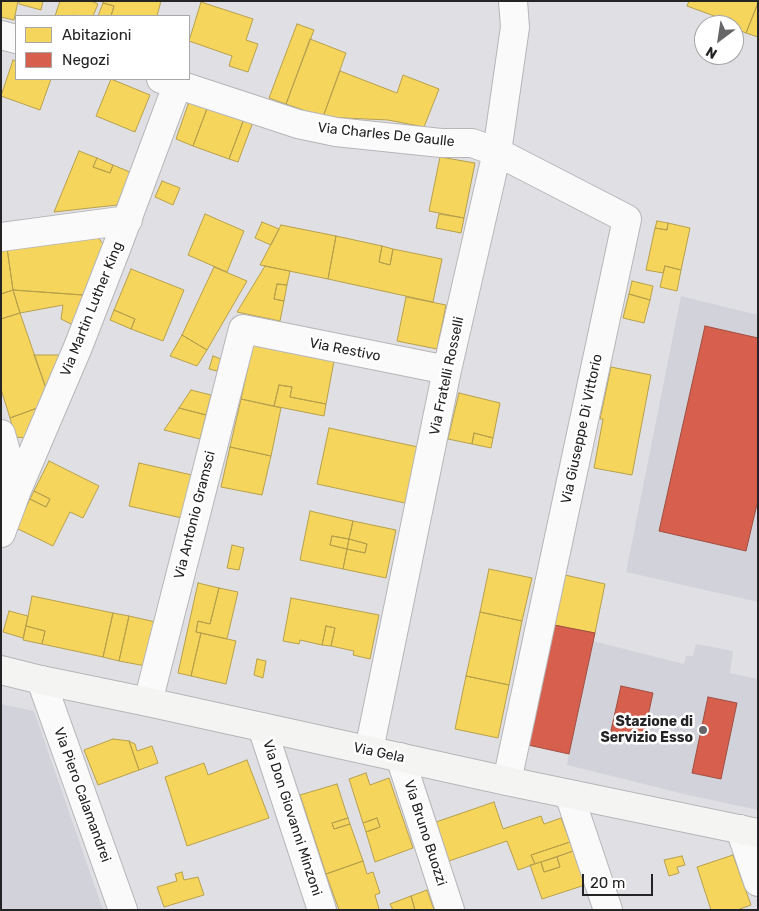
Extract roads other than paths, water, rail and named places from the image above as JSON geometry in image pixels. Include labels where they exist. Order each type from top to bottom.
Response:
[{"type":"main road","name":"Via Gela","points":[[1,670],[507,781],[749,831]]},
{"type":"street","name":"Via Fratelli Rosselli","points":[[369,750],[447,370],[498,152],[515,27],[513,1]]},
{"type":"street","points":[[1,35],[15,39]]},
{"type":"street","name":"Via Charles De Gaulle","points":[[169,81],[298,124],[336,132],[441,143],[472,143],[498,152]]},
{"type":"street","name":"Via Martin Luther King","points":[[1,533],[128,220],[169,81]]},
{"type":"street","name":"Via Giuseppe Di Vittorio","points":[[498,152],[627,219],[507,781]]},
{"type":"street","points":[[1,236],[128,220]]},
{"type":"street","name":"Via Restivo","points":[[243,329],[447,370]]},
{"type":"street","name":"Via Antonio Gramsci","points":[[148,702],[243,329]]},
{"type":"street","points":[[1,434],[17,490]]},
{"type":"street","name":"Via Piero Calamandrei","points":[[41,680],[123,910]]},
{"type":"street","name":"Via Don Giovanni Minzoni","points":[[262,727],[322,910]]},
{"type":"street","name":"Via Bruno Buozzi","points":[[400,757],[450,910]]},
{"type":"street","points":[[569,794],[608,910]]},
{"type":"street","points":[[749,831],[758,882]]},
{"type":"place","name":"Stazione di Servizio Esso","points":[[703,730]]}]
